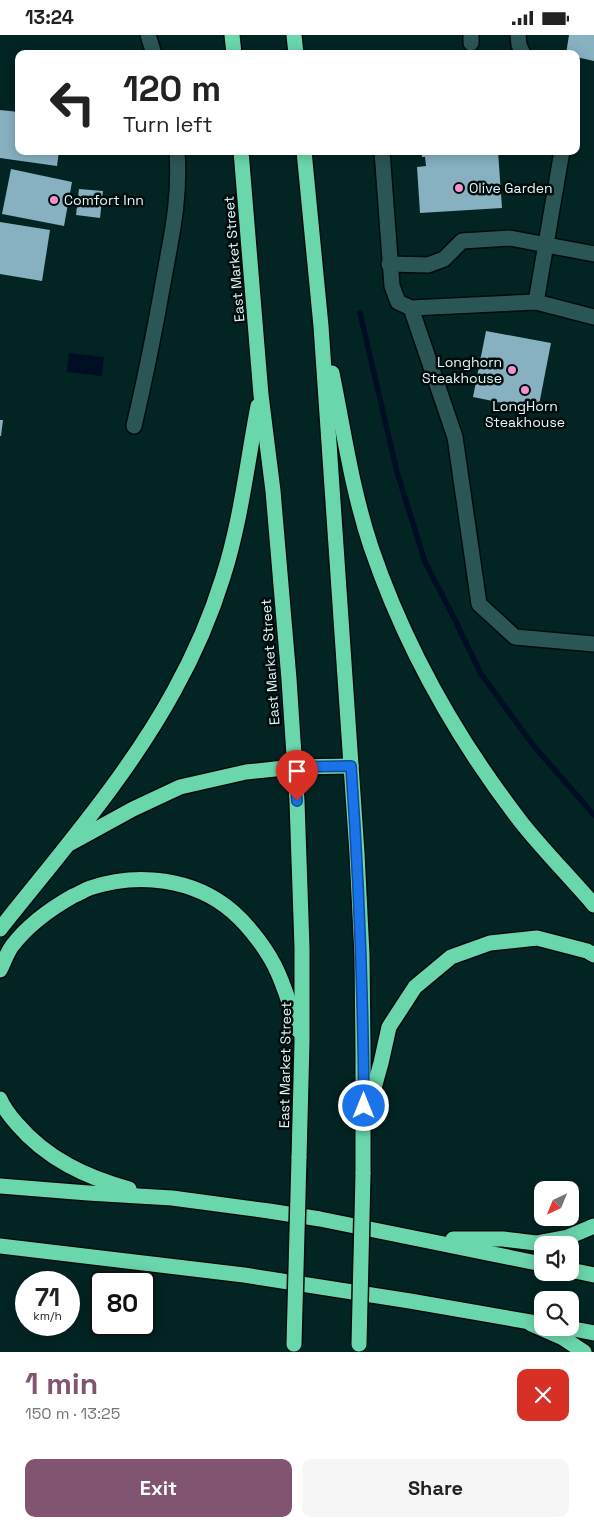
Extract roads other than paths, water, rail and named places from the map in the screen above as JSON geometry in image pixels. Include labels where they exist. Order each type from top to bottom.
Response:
[{"type":"highway","points":[[232,35],[234,50]]},
{"type":"highway","points":[[294,35],[296,50]]},
{"type":"highway","name":"East Market Street","points":[[241,155],[261,395],[273,491],[288,669],[302,947],[302,1042],[294,1348]]},
{"type":"highway","points":[[304,155],[321,327],[357,853],[362,955],[364,1125],[359,1348]]},
{"type":"highway","points":[[321,327],[332,374],[348,464],[362,519],[380,573],[410,644],[440,702],[461,737],[495,786],[534,838],[594,905]]},
{"type":"highway","points":[[0,929],[116,781],[150,732],[175,690],[197,645],[216,599],[230,551],[242,502],[252,433],[261,395]]},
{"type":"highway","points":[[66,846],[133,809],[180,787],[246,772],[294,767],[351,766]]},
{"type":"highway","points":[[0,970],[11,947],[33,923],[53,907],[89,888],[124,880],[152,879],[182,885],[209,895],[233,912],[261,944],[277,971],[302,1042]]},
{"type":"highway","points":[[364,1125],[381,1063],[388,1027],[416,987],[451,957],[490,943],[537,938],[588,951],[594,955]]},
{"type":"highway","points":[[0,1099],[4,1109],[26,1134],[54,1157],[103,1182],[154,1197]]},
{"type":"highway","points":[[0,1186],[172,1198],[269,1211],[423,1239],[534,1263]]},
{"type":"highway","points":[[423,1239],[503,1239],[536,1243],[568,1237],[594,1226]]},
{"type":"highway","points":[[0,1246],[244,1275],[534,1323]]},
{"type":"highway","points":[[579,1272],[594,1275]]},
{"type":"highway","points":[[520,1320],[563,1338],[584,1352]]},
{"type":"highway","points":[[579,1330],[594,1333]]},
{"type":"lane","points":[[148,35],[153,50]]},
{"type":"lane","points":[[518,35],[521,50]]},
{"type":"lane","points":[[134,426],[155,333],[174,229],[177,205],[177,155]]},
{"type":"lane","points":[[382,155],[389,264],[392,286],[398,302],[411,308],[536,302],[594,317]]},
{"type":"lane","points":[[536,302],[561,155]]},
{"type":"lane","points":[[389,264],[428,265],[444,259],[462,241],[510,238],[594,254]]},
{"type":"lane","points":[[411,308],[455,437],[479,604],[515,637],[594,644]]},
{"type":"water","points":[[69,353],[104,357],[102,376],[67,372]]},
{"type":"waterway","points":[[360,313],[397,472],[425,562],[481,674],[533,745],[594,815]]},
{"type":"place","name":"Olive Garden","points":[[459,188]]},
{"type":"place","name":"Comfort Inn","points":[[54,200]]},
{"type":"place","name":"Longhorn Steakhouse","points":[[512,370]]},
{"type":"place","name":"LongHorn Steakhouse","points":[[525,390]]}]
